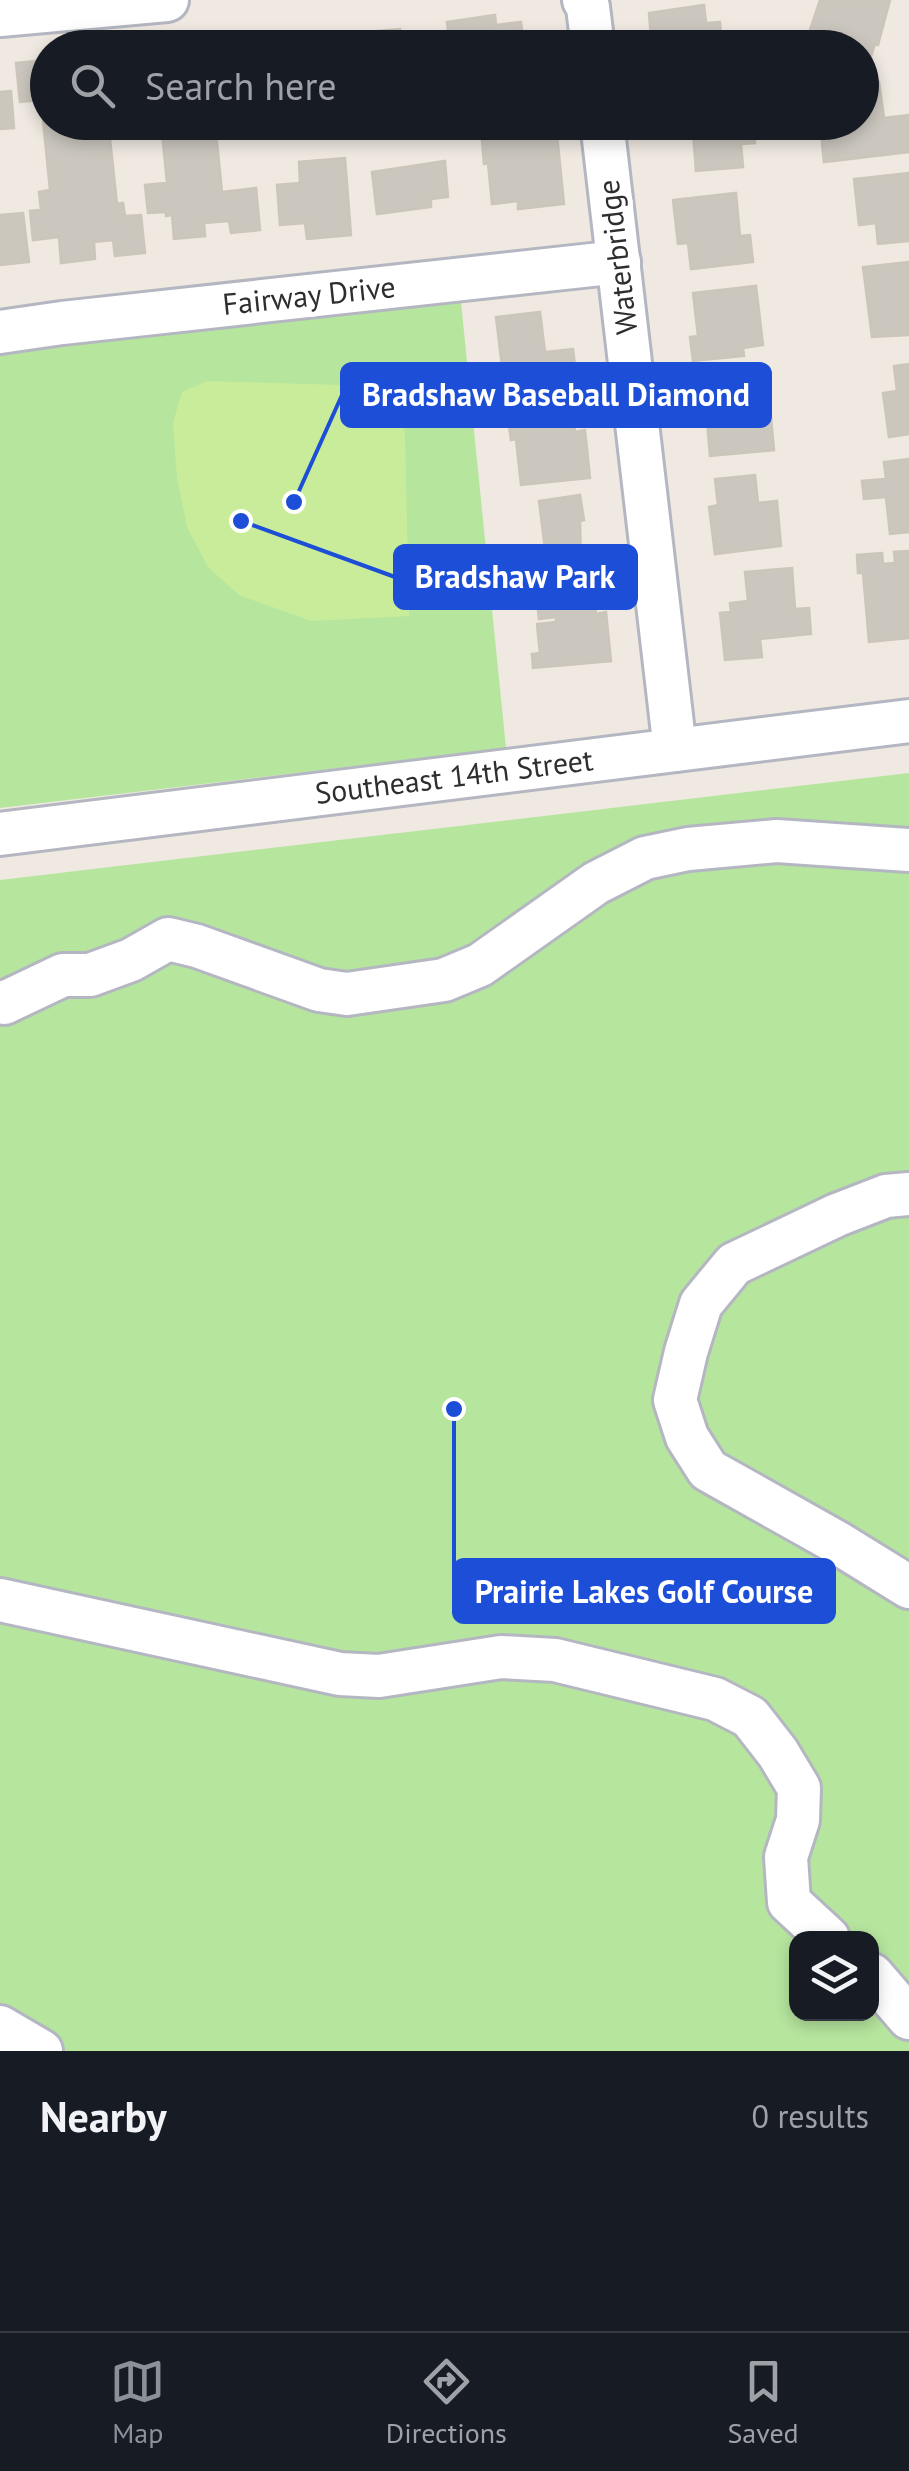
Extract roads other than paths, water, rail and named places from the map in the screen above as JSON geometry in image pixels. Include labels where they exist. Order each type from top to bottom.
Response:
[{"type":"street","points":[[0,15],[166,0]]},
{"type":"street","name":"Waterbridge","points":[[604,140],[675,750]]},
{"type":"street","name":"Fairway Drive","points":[[0,332],[619,262]]},
{"type":"street","name":"Southeast 14th Street","points":[[0,834],[909,721]]},
{"type":"street","points":[[0,1002],[62,975],[90,975],[131,960],[168,938],[319,990],[348,994],[400,988],[444,980],[480,965],[596,883],[645,858],[688,849],[777,841],[909,850]]},
{"type":"street","points":[[909,1194],[886,1196],[837,1214],[734,1264],[701,1304],[675,1400],[688,1437],[708,1470],[909,1587]]},
{"type":"street","points":[[0,1600],[340,1674],[379,1676],[501,1657],[555,1660],[716,1699],[750,1717],[800,1788],[798,1820],[786,1857],[788,1902],[820,1931]]},
{"type":"street","points":[[879,1983],[909,2018]]},
{"type":"street","points":[[0,2026],[42,2051]]},
{"type":"place","name":"Bradshaw Baseball Diamond","points":[[294,502]]},
{"type":"place","name":"Bradshaw Park","points":[[241,521]]},
{"type":"place","name":"Prairie Lakes Golf Course","points":[[454,1409]]}]
